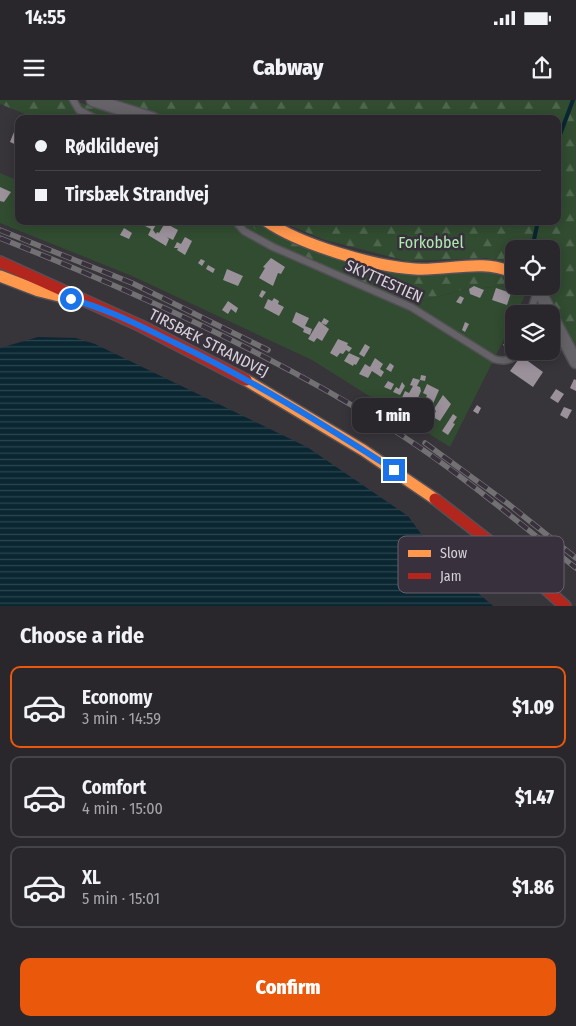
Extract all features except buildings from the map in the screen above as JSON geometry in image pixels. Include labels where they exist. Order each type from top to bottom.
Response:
[{"type":"street","points":[[93,100],[140,115]]},
{"type":"street","points":[[270,225],[306,242],[415,269],[488,265],[505,270]]},
{"type":"street","points":[[0,262],[41,278],[102,308]]},
{"type":"street","points":[[0,276],[39,291],[102,308]]},
{"type":"street","name":"TIRSBÆK STRANDVEJ","points":[[102,308],[251,381],[329,427],[394,470],[482,536]]},
{"type":"street","points":[[560,331],[576,362]]},
{"type":"street","name":"TIRSBÆK STRANDVEJ","points":[[550,593],[565,606]]},
{"type":"lane","points":[[72,100],[79,110],[88,115]]},
{"type":"lane","name":"SKYTTESTIEN","points":[[239,225],[244,231],[273,247],[411,307],[494,359],[505,360]]},
{"type":"green space","points":[[0,100],[70,100],[124,115],[28,115],[0,104]]},
{"type":"green space","name":"Forkobbel","points":[[119,100],[576,100],[576,350],[560,317],[560,305],[554,305],[549,295],[560,295],[560,240],[505,240],[505,261],[486,258],[407,261],[325,240],[289,225],[561,225],[561,115],[159,115]]},
{"type":"green space","points":[[0,173],[15,179],[15,225],[250,225],[266,240],[415,303],[462,290],[505,286],[505,295],[525,295],[520,305],[505,305],[505,337],[450,447],[312,360],[132,276],[0,223]]},
{"type":"green space","name":"Forkobbel","points":[[250,225],[266,225],[328,254],[477,268],[505,276],[505,286],[462,290],[415,303],[266,240]]},
{"type":"water","points":[[38,337],[76,338],[95,344],[307,447],[408,516],[423,536],[398,536],[398,593],[478,593],[493,606],[0,606],[0,348]]},
{"type":"waterway","points":[[561,132],[573,100]]},
{"type":"waterway","points":[[534,240],[537,225]]},
{"type":"railway","points":[[0,230],[132,283],[268,350]]},
{"type":"railway","points":[[0,238],[204,326],[302,377],[421,448],[536,536]]},
{"type":"railway","points":[[425,443],[548,536]]},
{"type":"railway","points":[[564,548],[576,558]]},
{"type":"railway","points":[[564,558],[576,568]]},
{"type":"traffic: slow","points":[[273,225],[317,246],[379,264],[415,269],[490,266],[505,270]]},
{"type":"traffic: slow","points":[[0,276],[39,291],[63,297]]},
{"type":"traffic: slow","points":[[246,380],[363,450],[435,499]]},
{"type":"traffic: jam","points":[[0,262],[141,326],[246,380]]},
{"type":"traffic: jam","points":[[435,499],[482,536]]},
{"type":"traffic: jam","points":[[550,593],[565,606]]},
{"type":"route","points":[[71,299],[102,308],[251,381],[329,427],[394,470]]}]
